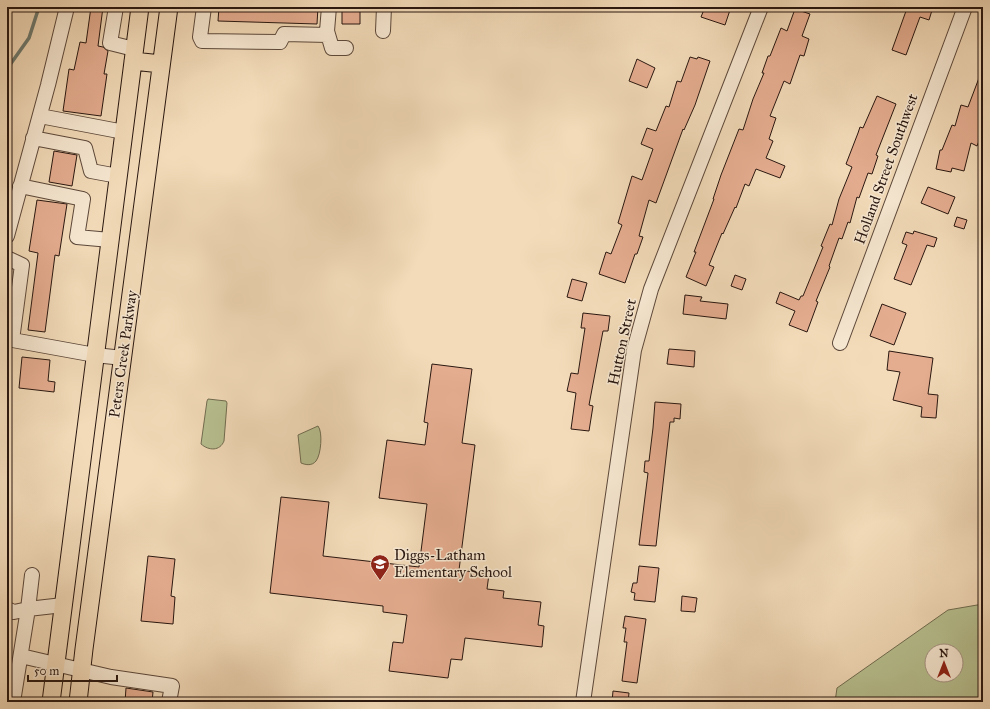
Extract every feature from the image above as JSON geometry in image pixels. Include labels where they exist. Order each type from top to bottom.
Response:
[{"type":"main road","name":"Peters Creek Parkway","points":[[51,702],[140,7]]},
{"type":"main road","name":"Peters Creek Parkway","points":[[78,702],[169,7]]},
{"type":"main road","points":[[134,55],[161,64]]},
{"type":"main road","points":[[59,639],[85,641]]},
{"type":"street","points":[[7,236],[40,116],[67,7]]},
{"type":"street","points":[[116,7],[110,43],[134,55]]},
{"type":"street","points":[[204,7],[200,37],[202,41],[280,42],[284,34],[328,35]]},
{"type":"street","points":[[329,7],[327,31],[332,48],[346,48]]},
{"type":"street","points":[[383,31],[384,7]]},
{"type":"street","name":"Hutton Street","points":[[583,702],[634,350],[651,289],[761,7]]},
{"type":"street","name":"Holland Street Southwest","points":[[840,343],[965,7]]},
{"type":"street","points":[[40,116],[124,132]]},
{"type":"street","points":[[34,138],[85,148],[91,171],[118,176]]},
{"type":"street","points":[[20,186],[83,199],[78,237],[110,240]]},
{"type":"street","points":[[7,258],[22,266],[9,339],[95,355],[123,358]]},
{"type":"street","points":[[13,702],[32,575]]},
{"type":"street","points":[[7,610],[14,612],[63,605]]},
{"type":"street","points":[[21,656],[111,677],[172,686],[169,702]]},
{"type":"green space","points":[[208,399],[226,401],[227,403],[224,441],[220,447],[214,449],[207,448],[201,444]]},
{"type":"green space","points":[[318,426],[320,429],[321,438],[318,458],[311,464],[307,465],[301,463],[298,435]]},
{"type":"green space","points":[[983,604],[983,702],[835,702],[837,688],[948,610]]},
{"type":"building","points":[[91,7],[103,7],[98,46],[103,47],[108,51],[104,74],[107,74],[101,116],[63,111],[69,69],[74,70],[80,42],[86,43]]},
{"type":"building","points":[[219,7],[318,7],[317,24],[218,21]]},
{"type":"building","points":[[342,7],[360,7],[360,24],[342,24]]},
{"type":"building","points":[[705,7],[731,7],[725,25],[701,17]]},
{"type":"building","points":[[897,7],[933,7],[929,20],[920,17],[906,55],[892,50],[906,11]]},
{"type":"building","points":[[795,9],[810,14],[802,36],[809,39],[804,56],[800,55],[790,84],[784,81],[770,116],[776,118],[769,139],[773,141],[766,158],[785,166],[780,178],[756,169],[749,186],[745,184],[736,208],[735,207],[723,234],[722,233],[709,265],[714,267],[706,286],[686,277],[696,252],[694,252],[739,129],[743,130],[753,99],[764,73],[762,73],[768,56],[770,56],[781,28],[787,31]]},
{"type":"building","points":[[690,57],[697,59],[698,57],[710,61],[695,105],[684,130],[683,129],[656,203],[649,200],[639,236],[643,237],[637,254],[635,254],[625,283],[599,274],[606,252],[611,254],[622,225],[618,223],[632,176],[642,180],[653,149],[641,144],[647,128],[656,131],[666,106],[669,107],[677,81],[681,82]]},
{"type":"building","points":[[637,59],[655,68],[647,88],[629,81]]},
{"type":"building","points":[[982,70],[983,131],[977,146],[971,143],[964,171],[952,168],[951,172],[936,169],[940,150],[942,150],[952,125],[955,126],[961,105],[968,107]]},
{"type":"building","points":[[877,96],[896,104],[876,155],[878,156],[872,174],[868,173],[859,198],[857,197],[850,223],[848,222],[842,239],[839,238],[829,266],[830,267],[816,301],[818,302],[807,332],[789,325],[795,311],[776,303],[780,292],[799,300],[801,296],[803,296],[823,247],[821,246],[830,224],[832,225],[839,199],[852,167],[846,164],[860,127],[863,128]]},
{"type":"building","points":[[54,151],[77,155],[72,186],[49,182]]},
{"type":"building","points":[[928,187],[955,197],[948,214],[921,203]]},
{"type":"building","points":[[37,200],[67,204],[59,256],[55,255],[45,332],[28,330],[38,253],[29,251]]},
{"type":"building","points":[[957,217],[967,220],[964,229],[954,226]]},
{"type":"building","points":[[914,231],[937,238],[934,247],[927,245],[911,285],[894,279],[907,245],[902,243],[906,232],[913,234]]},
{"type":"building","points":[[735,275],[746,279],[742,290],[731,286]]},
{"type":"building","points":[[572,279],[587,283],[582,301],[567,297]]},
{"type":"building","points":[[685,295],[702,297],[700,301],[728,304],[726,319],[683,314]]},
{"type":"building","points":[[882,304],[906,313],[894,345],[870,336]]},
{"type":"building","points":[[583,313],[610,316],[608,331],[603,331],[589,405],[593,406],[589,431],[571,429],[576,393],[567,391],[571,373],[578,374],[585,328],[581,328]]},
{"type":"building","points":[[669,349],[695,351],[694,367],[667,364]]},
{"type":"building","points":[[889,351],[933,358],[928,394],[938,395],[936,418],[921,417],[922,407],[893,400],[900,372],[887,370]]},
{"type":"building","points":[[22,357],[50,360],[48,381],[55,382],[54,392],[19,388]]},
{"type":"building","name":"Diggs-Latham Elementary School","points":[[432,364],[472,369],[462,443],[475,445],[459,570],[489,574],[487,589],[504,591],[503,598],[541,602],[538,625],[544,626],[542,647],[465,638],[462,660],[451,659],[448,678],[389,671],[393,642],[403,643],[407,615],[383,612],[383,606],[270,593],[281,497],[329,502],[323,556],[419,567],[427,504],[379,498],[387,440],[425,445],[428,423],[424,422]]},
{"type":"building","points":[[655,402],[681,404],[680,419],[674,418],[674,422],[670,422],[656,546],[639,545],[648,473],[644,472],[645,461],[649,461]]},
{"type":"building","points":[[148,556],[175,559],[171,596],[175,597],[173,624],[141,621]]},
{"type":"building","points":[[639,566],[659,568],[655,602],[634,600],[635,593],[631,592],[633,583],[637,583]]},
{"type":"building","points":[[682,596],[697,598],[695,612],[681,611]]},
{"type":"building","points":[[625,616],[646,619],[637,683],[622,681],[627,642],[624,642],[626,628],[623,628]]},
{"type":"building","points":[[126,688],[153,692],[152,702],[125,702]]},
{"type":"building","points":[[613,691],[629,693],[628,702],[612,702]]},
{"type":"waterway","points":[[7,69],[29,38],[39,7]]},
{"type":"place","name":"Diggs-Latham Elementary School","points":[[380,581]]}]
